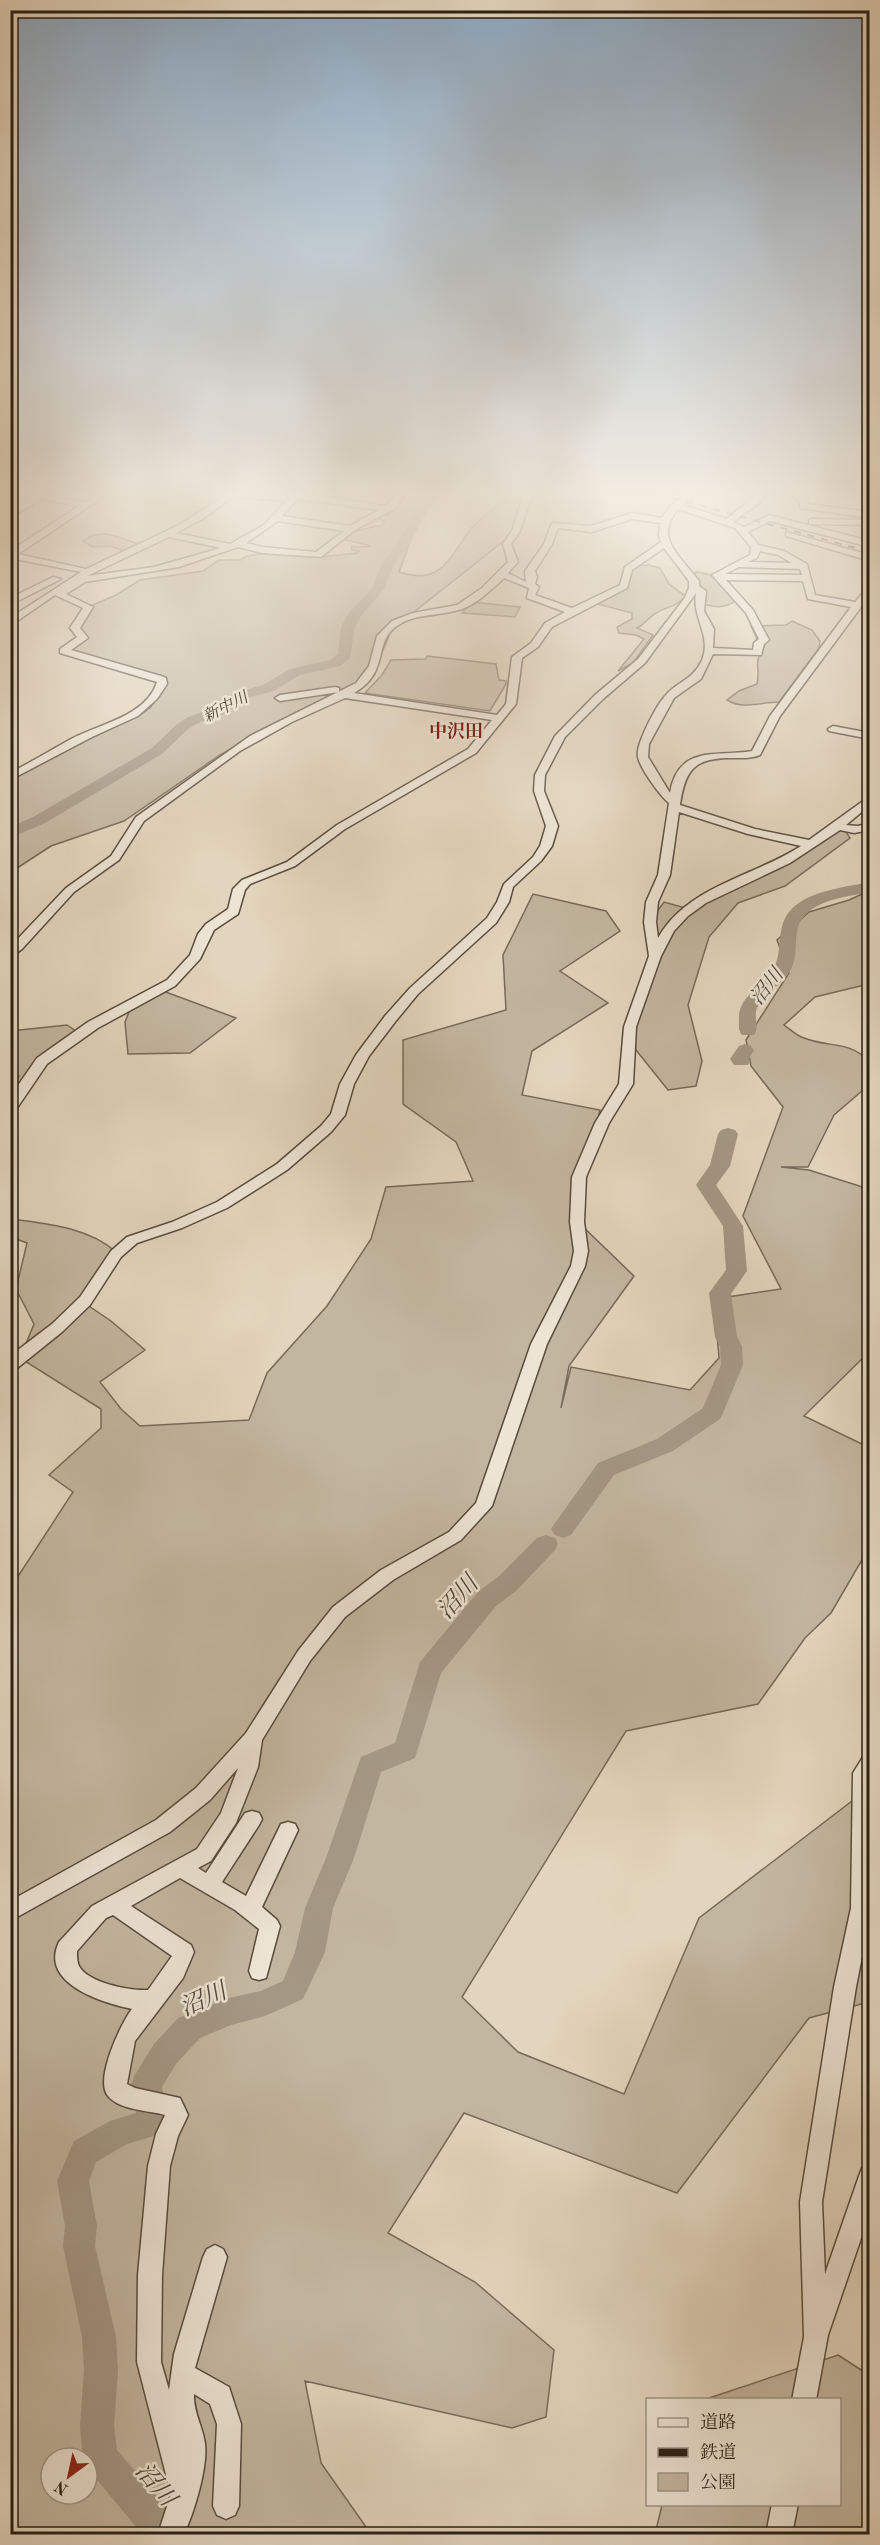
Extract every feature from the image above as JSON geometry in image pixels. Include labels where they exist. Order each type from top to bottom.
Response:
[{"type":"street","points":[[10,623],[23,613]]},
{"type":"street","points":[[10,777],[46,760],[74,741],[139,712],[149,705],[162,684],[162,680],[157,678],[63,651],[83,638],[75,628],[84,613]]},
{"type":"street","points":[[10,954],[39,926],[48,912],[72,888],[118,856],[130,832],[140,819],[228,753],[317,706],[346,695],[366,679],[377,658],[382,632],[397,622],[427,613]]},
{"type":"street","points":[[10,1108],[42,1061],[93,1025],[171,983],[196,956],[204,934],[210,927],[234,911],[239,889],[246,882],[291,864],[341,827],[472,751],[511,704],[515,689],[517,657],[535,645],[548,625],[568,613]]},
{"type":"street","points":[[10,1365],[57,1328],[85,1301],[116,1254],[132,1240],[177,1225],[222,1205],[282,1167],[326,1129],[338,1115],[347,1084],[363,1055],[390,1019],[414,991],[492,920],[503,902],[508,886],[546,846],[552,826],[539,791],[540,775],[560,736],[599,697],[642,661],[678,613]]},
{"type":"street","points":[[699,613],[701,621],[709,629],[708,658],[697,677],[670,696],[644,744],[643,757],[648,768],[675,805],[752,832],[810,844]]},
{"type":"street","points":[[709,651],[758,653],[759,644],[764,639],[750,613]]},
{"type":"street","points":[[655,956],[650,922],[652,902],[664,875],[681,771],[691,762],[703,757],[756,753],[775,716],[850,613]]},
{"type":"street","points":[[280,698],[322,694],[342,689],[353,682],[360,671],[377,658]]},
{"type":"street","points":[[346,695],[498,718]]},
{"type":"street","points":[[833,729],[870,736]]},
{"type":"street","points":[[10,1912],[163,1826],[203,1794],[253,1738],[304,1656],[339,1612],[387,1575],[455,1536],[484,1506],[538,1344],[580,1259],[581,1242],[577,1222],[579,1177],[602,1123],[626,1084],[630,1026],[655,956],[669,930],[684,913],[702,900],[786,861],[838,826],[870,799]]},
{"type":"street","points":[[838,826],[853,830],[863,830],[870,826]]},
{"type":"street","points":[[150,2000],[136,2002],[86,1985],[74,1976],[68,1966],[66,1948],[99,1912],[204,1855],[229,1817],[248,1767],[253,1738]]},
{"type":"street","points":[[816,2337],[811,2202],[845,1987],[861,1908],[863,1773],[870,1763]]},
{"type":"street","points":[[209,1885],[252,1819]]},
{"type":"street","points":[[249,1910],[263,1887],[288,1830]]},
{"type":"street","points":[[180,1868],[249,1910],[270,1926],[259,1971]]},
{"type":"street","points":[[114,1905],[184,1952],[176,1970],[150,2000],[127,2034],[119,2056],[116,2090],[132,2098],[172,2105],[177,2115],[167,2134],[159,2166],[150,2275],[149,2362],[184,2494]]},
{"type":"street","points":[[804,2398],[816,2337],[870,2176]]},
{"type":"street","points":[[174,2528],[191,2474],[193,2444],[181,2406],[182,2374],[215,2257]]},
{"type":"street","points":[[182,2374],[220,2396],[229,2424],[226,2506]]},
{"type":"street","points":[[779,2535],[785,2506]]},
{"type":"green space","points":[[85,613],[413,613],[390,631],[376,662],[364,678],[351,688],[342,689],[220,755],[124,821],[51,846],[11,872],[11,777],[103,730],[140,715],[151,707],[162,691],[165,680],[63,651],[80,638],[76,631]]},
{"type":"green space","points":[[462,613],[517,613],[515,617]]},
{"type":"green space","points":[[632,613],[657,613],[637,628],[653,635],[633,663],[618,671],[644,639],[636,635],[619,633],[617,627],[632,619]]},
{"type":"green space","points":[[792,621],[812,630],[820,641],[819,648],[779,702],[739,705],[727,700],[739,691],[757,684],[758,662],[764,647],[751,626],[786,625]]},
{"type":"green space","points":[[427,656],[496,664],[499,680],[506,681],[506,684],[490,711],[365,693],[382,675],[391,660],[426,659]]},
{"type":"green space","points":[[843,827],[850,838],[785,886],[738,903],[709,937],[688,1005],[702,1061],[696,1086],[668,1090],[628,1040],[657,952],[656,913],[664,902],[689,909],[709,892],[779,869]]},
{"type":"green space","points":[[869,891],[869,984],[815,997],[784,1025],[801,1037],[846,1047],[861,1054],[869,1061],[869,1085],[834,1115],[808,1167],[781,1167],[809,1170],[869,1189],[869,1352],[804,1416],[864,1445],[866,1553],[831,1613],[805,1638],[758,1704],[626,1731],[462,1997],[518,2052],[624,2094],[699,1918],[869,1788],[869,2002],[809,2018],[677,2193],[464,2113],[388,2233],[475,2282],[554,2350],[546,2417],[512,2428],[305,2381],[321,2463],[371,2534],[11,2534],[11,1582],[15,1581],[73,1492],[49,1475],[101,1428],[101,1409],[20,1358],[34,1324],[16,1289],[27,1243],[11,1237],[11,1219],[80,1232],[93,1237],[116,1252],[83,1302],[111,1321],[145,1350],[100,1382],[121,1409],[140,1426],[249,1420],[267,1373],[327,1306],[371,1239],[386,1187],[473,1181],[456,1142],[403,1104],[403,1040],[506,1010],[503,955],[533,894],[606,911],[620,931],[560,971],[608,1003],[532,1051],[522,1095],[600,1110],[577,1221],[634,1276],[569,1366],[561,1408],[571,1367],[690,1390],[719,1358],[714,1299],[781,1289],[743,1216],[783,1107],[751,1066],[746,1040],[789,973],[777,940],[809,912],[849,900]]},
{"type":"green space","points":[[163,991],[236,1018],[190,1053],[128,1054],[125,1022],[131,1007]]},
{"type":"green space","points":[[67,1025],[79,1033],[42,1061],[11,1110],[11,1088],[19,1076],[11,1074],[11,1031]]},
{"type":"green space","points":[[838,2355],[869,2375],[870,2524],[867,2530],[835,2534],[655,2534],[662,2506],[841,2506],[841,2398],[709,2398]]},
{"type":"waterway","name":"新中川","points":[[10,833],[39,820],[157,751],[182,727],[193,720],[219,711],[239,696],[268,688],[295,672],[335,663],[345,655],[348,627],[356,613]]},
{"type":"waterway","name":"沼川","points":[[748,1031],[747,1011],[750,1004],[776,978],[784,965],[789,927],[793,917],[801,909],[823,898],[870,887]]},
{"type":"waterway","name":"沼川","points":[[741,1061],[739,1059],[745,1050]]},
{"type":"waterway","name":"沼川","points":[[563,1529],[606,1469],[665,1445],[712,1413],[732,1365],[731,1346],[726,1337],[720,1293],[737,1271],[733,1226],[706,1185],[720,1166],[728,1134]]},
{"type":"waterway","name":"沼川","points":[[165,2534],[100,2457],[97,2427],[101,2370],[99,2337],[79,2246],[81,2226],[73,2181],[85,2152],[121,2131],[153,2123],[146,2085],[165,2054],[189,2028],[229,2012],[265,2003],[293,1990],[310,1952],[319,1908],[340,1858],[370,1765],[406,1750],[429,1669],[487,1599],[507,1584],[546,1544]]},
{"type":"district","name":"中沢田","points":[[456,731]]}]
